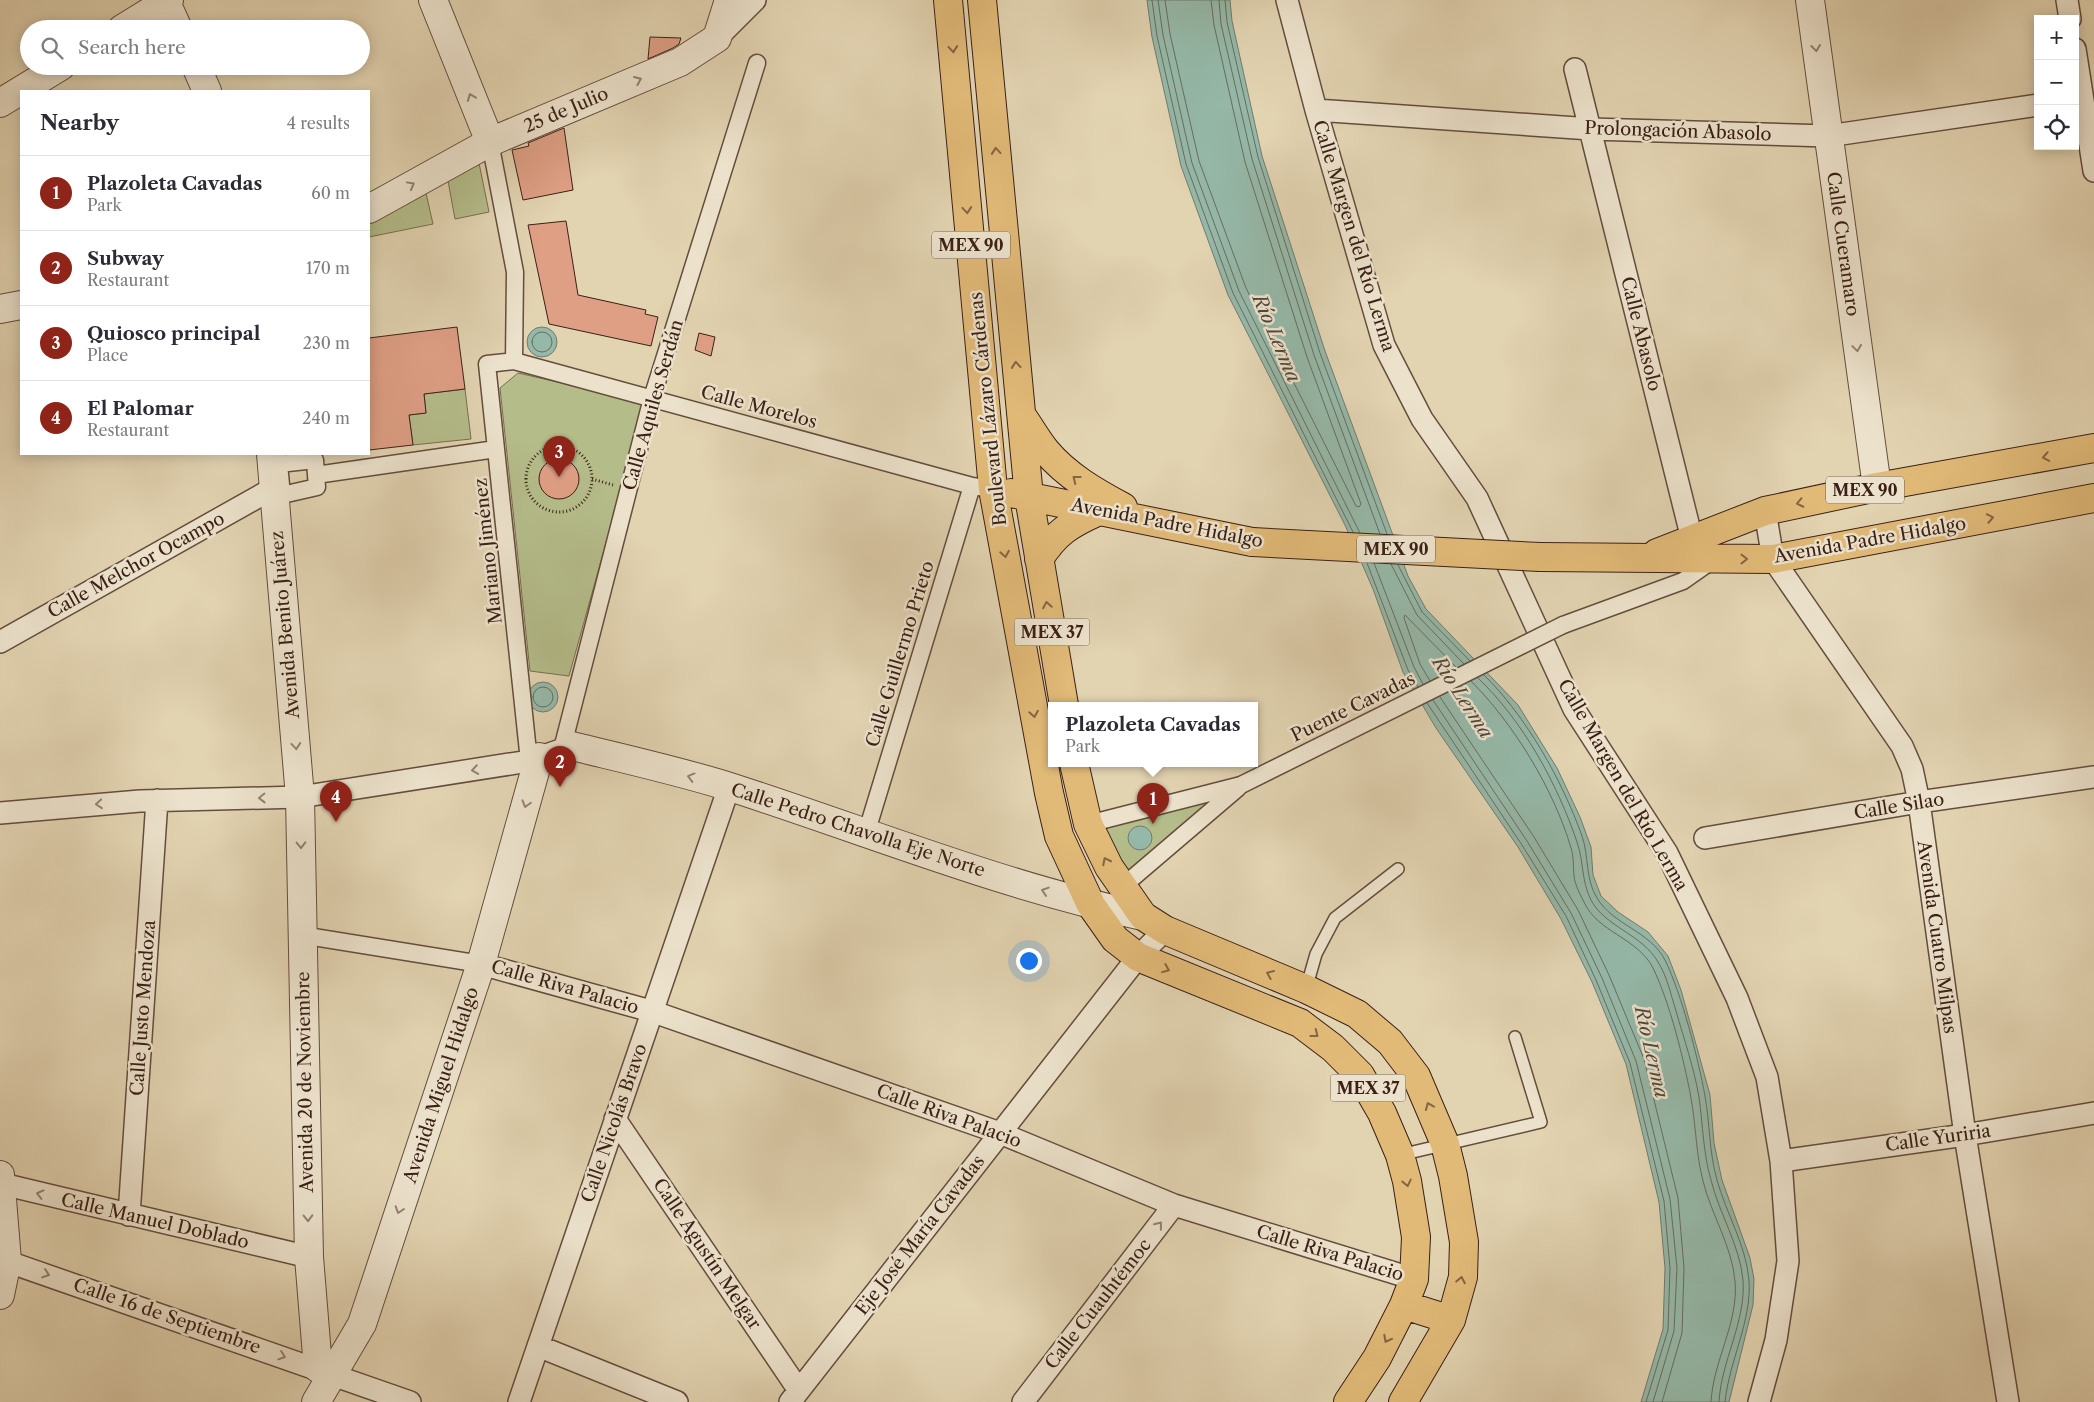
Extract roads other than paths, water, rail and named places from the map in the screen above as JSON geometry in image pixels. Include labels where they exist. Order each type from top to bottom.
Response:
[{"type":"main road","name":"Boulevard Lázaro Cárdenas","points":[[948,0],[982,488],[1059,836],[1091,905],[1115,939],[1138,957],[1300,1023],[1333,1048],[1360,1075],[1382,1113],[1400,1155],[1407,1181],[1416,1237],[1414,1279],[1404,1305],[1377,1358],[1348,1402]]},
{"type":"main road","name":"Boulevard Lázaro Cárdenas","points":[[982,0],[1029,496],[1063,702]]},
{"type":"main road","name":"MEX 90","points":[[1021,414],[1046,451],[1067,472],[1090,490],[1149,521]]},
{"type":"main road","name":"Avenida Padre Hidalgo","points":[[1643,558],[1764,511],[1877,487],[2094,448]]},
{"type":"main road","name":"Avenida Padre Hidalgo","points":[[982,488],[1252,542],[1540,557],[1714,560],[1773,559],[2094,498]]},
{"type":"main road","points":[[1039,559],[1058,533],[1071,524],[1099,511]]},
{"type":"main road","points":[[1075,767],[1088,824],[1122,887],[1154,923]]},
{"type":"main road","name":"MEX 37","points":[[1154,923],[1306,989],[1357,1014],[1390,1042],[1416,1076],[1445,1144],[1453,1176],[1464,1242],[1463,1277],[1452,1320],[1403,1402]]},
{"type":"main road","points":[[1404,1305],[1452,1320]]},
{"type":"street","points":[[433,0],[490,142],[515,272],[514,361]]},
{"type":"street","points":[[717,38],[729,0]]},
{"type":"street","name":"25 de Julio","points":[[370,208],[490,142],[680,62],[717,38],[755,0]]},
{"type":"street","name":"Calle Margen del Río Lerma","points":[[1287,0],[1316,110],[1384,345],[1422,419],[1478,498],[1574,709],[1667,853],[1737,998],[1767,1077],[1781,1161],[1788,1262],[1776,1340],[1759,1402]]},
{"type":"street","name":"Calle Cueramaro","points":[[1810,0],[1877,487]]},
{"type":"street","points":[[2067,0],[2069,15]]},
{"type":"street","points":[[136,20],[167,1],[174,20]]},
{"type":"street","points":[[2077,60],[2094,171]]},
{"type":"street","name":"Calle Aquiles Serdán","points":[[551,753],[652,398],[757,64]]},
{"type":"street","name":"Calle Abasolo","points":[[1575,69],[1692,539]]},
{"type":"street","points":[[21,90],[45,75]]},
{"type":"street","points":[[200,75],[207,90]]},
{"type":"street","points":[[0,103],[20,91]]},
{"type":"street","name":"Prolongación Abasolo","points":[[1316,110],[1591,129],[1828,136],[2034,106]]},
{"type":"street","points":[[0,309],[20,306]]},
{"type":"street","name":"Calle Morelos","points":[[514,361],[982,488]]},
{"type":"street","name":"Mariano Jiménez","points":[[514,361],[487,364],[496,449],[551,753]]},
{"type":"street","points":[[316,475],[496,449]]},
{"type":"street","name":"Avenida Benito Juárez","points":[[270,455],[275,484],[300,797]]},
{"type":"street","points":[[315,460],[316,475],[317,487],[282,495],[275,484],[279,464],[315,460]]},
{"type":"street","name":"Calle Melchor Ocampo","points":[[0,642],[275,484]]},
{"type":"street","name":"Calle Guillermo Prieto","points":[[866,834],[982,488]]},
{"type":"street","name":"Avenida Cuatro Milpas","points":[[1764,511],[1773,559],[1902,746],[1912,769],[1919,802],[1964,1135],[2008,1402]]},
{"type":"street","name":"Puente Cavadas","points":[[1241,785],[1563,625],[1683,581],[1714,560]]},
{"type":"street","points":[[0,813],[158,800],[300,797],[551,753]]},
{"type":"street","name":"Calle Pedro Chavolla Eje Norte","points":[[551,753],[729,787],[866,834],[1154,923]]},
{"type":"street","name":"Avenida Miguel Hidalgo","points":[[316,1402],[326,1371],[362,1324],[551,753]]},
{"type":"street","name":"Calle Silao","points":[[1705,838],[1919,802],[2094,777]]},
{"type":"street","points":[[1088,824],[1241,785]]},
{"type":"street","points":[[1122,887],[1241,785]]},
{"type":"street","name":"Calle Nicolás Bravo","points":[[519,1402],[729,787]]},
{"type":"street","name":"Avenida 20 de Noviembre","points":[[300,797],[301,935],[309,1257],[326,1371]]},
{"type":"street","name":"Calle Justo Mendoza","points":[[128,1216],[158,800]]},
{"type":"street","name":"Eje José María Cavadas","points":[[794,1396],[1138,957],[1154,923]]},
{"type":"street","points":[[301,935],[481,964]]},
{"type":"street","name":"Calle Riva Palacio","points":[[481,964],[651,1011],[1000,1132],[1174,1205],[1414,1279]]},
{"type":"street","name":"Calle Yuriria","points":[[1781,1161],[1964,1135],[2094,1113]]},
{"type":"street","name":"Calle Agustín Melgar","points":[[615,1119],[794,1396]]},
{"type":"street","points":[[0,1295],[4,1260],[1,1180]]},
{"type":"street","name":"Calle Manuel Doblado","points":[[1,1180],[128,1216],[309,1257]]},
{"type":"street","name":"Calle Cuauhtémoc","points":[[1023,1402],[1174,1205]]},
{"type":"street","name":"Calle 16 de Septiembre","points":[[4,1260],[326,1371],[410,1402]]},
{"type":"street","points":[[538,1346],[677,1402]]},
{"type":"lane","points":[[1306,989],[1316,954],[1335,918],[1398,869]]},
{"type":"lane","points":[[1400,1155],[1541,1122],[1515,1037]]},
{"type":"water","name":"Río Lerma","points":[[1147,0],[1230,0],[1232,21],[1262,156],[1325,351],[1408,576],[1426,609],[1518,705],[1557,768],[1580,817],[1591,847],[1593,875],[1601,896],[1618,912],[1648,932],[1668,956],[1681,990],[1710,1095],[1714,1143],[1722,1180],[1750,1258],[1754,1279],[1753,1305],[1729,1402],[1641,1402],[1663,1329],[1665,1268],[1659,1202],[1626,1064],[1592,982],[1561,919],[1518,847],[1436,728],[1403,672],[1373,589],[1345,525],[1228,295],[1181,166],[1152,37]]},
{"type":"water","points":[[542,327],[548,328],[556,336],[556,348],[548,356],[542,357],[536,356],[528,348],[527,342],[528,336],[536,328]]},
{"type":"water","points":[[543,682],[553,687],[558,697],[553,707],[543,712],[533,707],[528,697],[533,687]]},
{"type":"water","points":[[1140,826],[1149,829],[1152,838],[1149,847],[1140,850],[1131,847],[1128,838],[1131,829]]},
{"type":"place","name":"Quiosco principal","points":[[559,477]]},
{"type":"place","name":"Subway","points":[[560,787]]},
{"type":"place","name":"El Palomar","points":[[336,822]]},
{"type":"place","name":"Plazoleta Cavadas","points":[[1153,824]]}]
